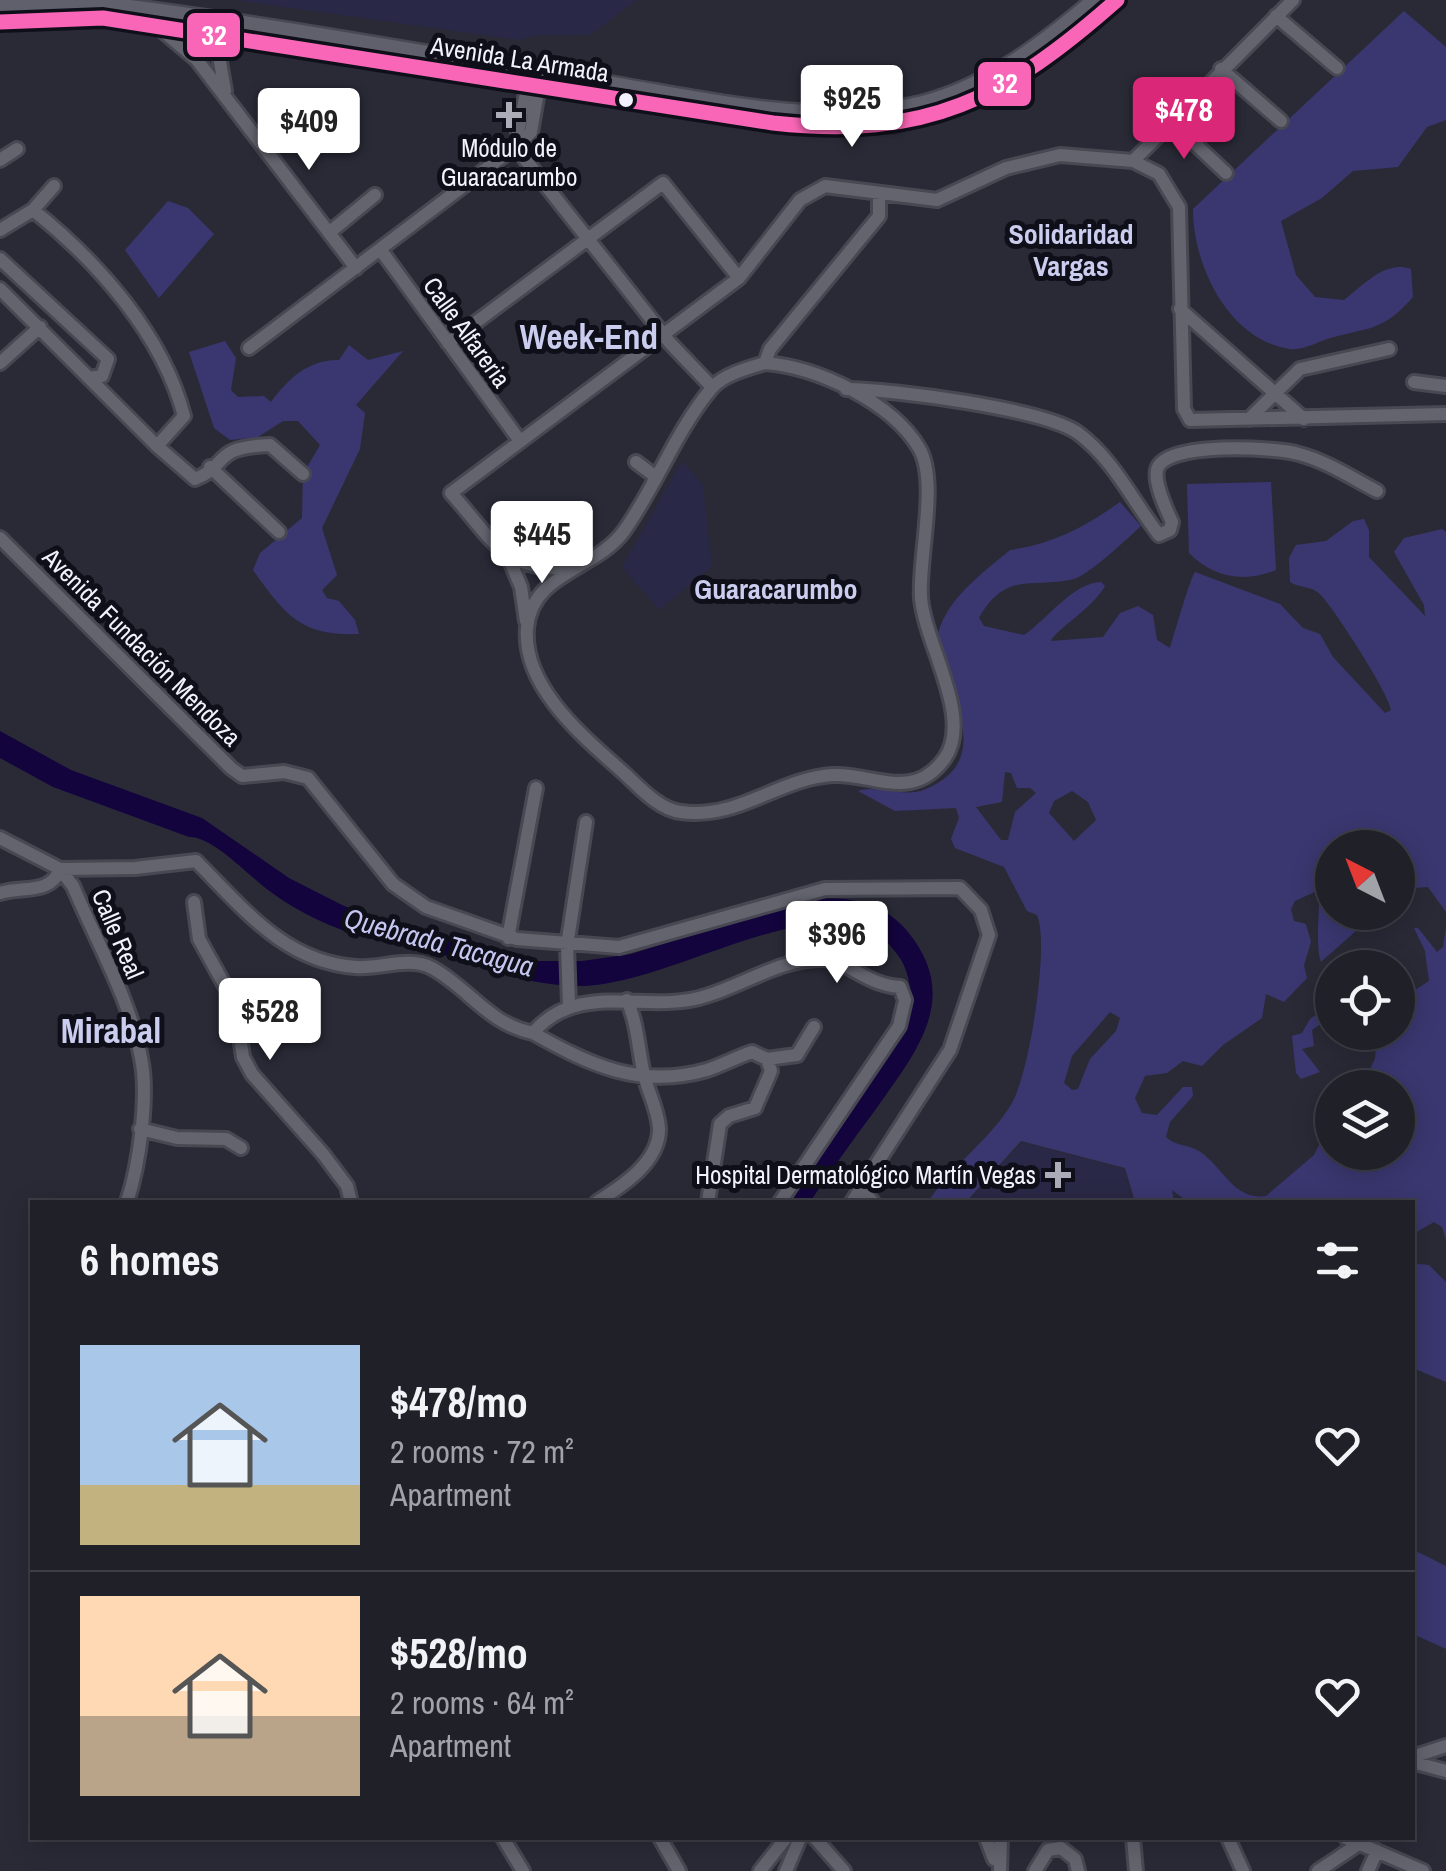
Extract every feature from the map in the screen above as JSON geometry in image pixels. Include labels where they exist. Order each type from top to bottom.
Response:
[{"type":"main road","name":"Avenida La Armada","points":[[0,22],[103,18],[157,26],[201,25],[242,42],[799,111],[851,113],[943,97],[986,78],[1031,50],[1095,0]]},
{"type":"main road","name":"Avenida La Armada","points":[[0,6],[94,4],[535,79],[772,124],[894,125],[960,107],[1009,84],[1066,44],[1118,0]]},
{"type":"street","points":[[1132,161],[1293,0]]},
{"type":"street","points":[[1276,16],[1338,68]]},
{"type":"street","points":[[157,26],[197,60],[356,268]]},
{"type":"street","points":[[229,103],[219,56],[242,42]]},
{"type":"street","points":[[1221,69],[1282,122]]},
{"type":"street","points":[[535,79],[520,154],[590,237],[662,334],[712,386]]},
{"type":"street","points":[[1170,120],[1226,173]]},
{"type":"street","points":[[249,348],[519,144]]},
{"type":"street","points":[[0,160],[17,148]]},
{"type":"street","points":[[578,567],[526,567],[508,556],[451,493],[739,278],[800,200],[825,186],[937,200],[1006,168],[1060,155],[1132,161],[1159,174],[1176,198],[1185,416],[1201,420],[1446,414]]},
{"type":"street","points":[[448,344],[663,184],[739,278]]},
{"type":"street","points":[[0,230],[33,210],[54,186]]},
{"type":"street","points":[[765,363],[770,349],[880,216],[880,192]]},
{"type":"street","points":[[330,232],[375,195]]},
{"type":"street","points":[[33,210],[130,306],[179,396],[184,416],[158,446]]},
{"type":"street","name":"Calle Alfareria","points":[[380,249],[520,440]]},
{"type":"street","points":[[0,260],[108,359],[102,376],[90,378]]},
{"type":"street","points":[[0,290],[190,478],[202,478],[231,448],[270,444],[304,474]]},
{"type":"street","points":[[1180,309],[1304,419]]},
{"type":"street","points":[[0,363],[40,327]]},
{"type":"street","points":[[1249,419],[1309,365],[1389,350]]},
{"type":"street","points":[[508,556],[521,587],[527,629],[534,663],[569,722],[650,797],[676,812],[712,814],[834,775],[888,786],[923,777],[944,760],[955,738],[954,717],[921,600],[926,479],[922,452],[899,422],[844,389],[800,369],[765,363],[712,386],[623,533],[600,557],[548,584],[535,600],[527,629]]},
{"type":"street","points":[[1414,382],[1446,386]]},
{"type":"street","points":[[844,389],[906,390],[1069,428],[1126,482],[1159,535],[1170,530],[1172,522],[1156,474],[1158,464],[1197,451],[1284,450],[1338,470],[1376,491]]},
{"type":"street","points":[[636,462],[656,477]]},
{"type":"street","points":[[210,467],[279,532]]},
{"type":"street","name":"Avenida Fundación Mendoza","points":[[0,538],[231,768],[242,776],[284,772],[308,778],[394,884],[426,907],[508,938],[567,952],[619,947],[825,888],[960,888],[981,910],[989,936],[947,1060],[908,1109],[853,1200]]},
{"type":"street","points":[[508,938],[536,788]]},
{"type":"street","points":[[568,1003],[567,952],[586,822]]},
{"type":"street","name":"Calle Real","points":[[0,838],[60,869],[73,886],[130,1020],[142,1060],[136,1174],[128,1200]]},
{"type":"street","points":[[0,893],[20,886],[42,888],[51,884],[60,869],[135,868],[196,860],[257,926],[302,954],[359,968],[415,963],[431,968],[503,1024],[533,1034],[592,1066],[644,1075],[708,1070],[752,1052],[767,1059],[797,1055],[814,1027]]},
{"type":"street","points":[[194,902],[199,939],[234,1004],[243,1057],[252,1074],[323,1154],[346,1186],[350,1200]]},
{"type":"street","points":[[533,1034],[568,1003],[628,1000],[661,1004],[704,998],[792,961],[828,959],[868,982],[903,989],[904,1010],[899,1026],[781,1200]]},
{"type":"street","points":[[600,1200],[646,1163],[658,1143],[659,1125],[644,1075],[639,1027],[628,1000]]},
{"type":"street","points":[[708,1200],[720,1124],[729,1116],[752,1112],[771,1071],[767,1059]]},
{"type":"street","points":[[140,1130],[178,1138],[226,1139],[241,1148]]},
{"type":"street","points":[[860,1188],[871,1200]]},
{"type":"street","points":[[1415,1758],[1446,1746]]},
{"type":"street","points":[[1415,1760],[1446,1771]]},
{"type":"street","points":[[504,1840],[523,1871]]},
{"type":"street","points":[[661,1840],[679,1871]]},
{"type":"street","points":[[760,1871],[784,1840]]},
{"type":"street","points":[[786,1871],[799,1840]]},
{"type":"street","points":[[817,1840],[844,1871]]},
{"type":"street","points":[[987,1840],[1000,1868]]},
{"type":"street","points":[[1000,1868],[1001,1840]]},
{"type":"street","points":[[1134,1840],[1136,1871]]},
{"type":"street","points":[[1227,1840],[1243,1871]]},
{"type":"street","points":[[1318,1871],[1352,1841],[1424,1871]]},
{"type":"street","points":[[1035,1871],[1048,1850],[1061,1848],[1075,1859],[1078,1871]]},
{"type":"street","points":[[1368,1871],[1377,1851]]},
{"type":"shaded area","points":[[235,0],[637,0],[590,35],[539,35],[519,40]]},
{"type":"shaded area","points":[[1404,11],[1446,47],[1446,120],[1427,127],[1398,167],[1353,171],[1322,198],[1281,221],[1296,275],[1315,297],[1344,300],[1375,276],[1401,267],[1411,269],[1413,297],[1386,321],[1369,328],[1295,349],[1268,343],[1232,316],[1218,297],[1199,253],[1193,209]]},
{"type":"shaded area","points":[[168,201],[188,208],[214,234],[159,298],[125,250]]},
{"type":"shaded area","points":[[225,341],[236,358],[231,390],[238,397],[264,396],[271,402],[300,372],[318,363],[339,360],[349,345],[368,360],[403,351],[356,405],[365,413],[360,449],[322,528],[337,575],[322,590],[327,598],[339,601],[355,620],[359,634],[322,631],[296,619],[253,570],[260,553],[302,518],[303,474],[320,445],[298,421],[283,421],[258,437],[230,440],[214,428],[189,352]]},
{"type":"shaded area","points":[[682,461],[703,485],[712,567],[659,610],[622,567]]},
{"type":"shaded area","points":[[1271,482],[1276,570],[1230,576],[1209,568],[1189,553],[1187,484]]},
{"type":"shaded area","points":[[1120,502],[1141,526],[1081,576],[1059,582],[1021,584],[999,593],[979,618],[984,626],[1024,635],[1070,595],[1101,582],[1105,586],[1099,594],[1051,641],[1103,637],[1120,613],[1138,606],[1153,615],[1157,640],[1170,648],[1195,572],[1280,604],[1303,628],[1320,634],[1333,657],[1385,713],[1391,710],[1388,701],[1360,650],[1317,591],[1290,582],[1289,558],[1296,545],[1326,541],[1353,521],[1364,519],[1369,530],[1369,557],[1425,616],[1424,605],[1394,552],[1404,538],[1442,529],[1446,532],[1446,912],[1428,887],[1415,888],[1415,830],[1315,830],[1315,892],[1295,901],[1291,909],[1294,921],[1306,924],[1311,942],[1304,965],[1307,978],[1284,1002],[1266,994],[1262,1018],[1223,1045],[1202,1066],[1183,1061],[1167,1073],[1145,1076],[1135,1098],[1142,1113],[1157,1115],[1183,1087],[1192,1087],[1193,1096],[1170,1122],[1166,1137],[1204,1155],[1235,1187],[1254,1196],[1266,1196],[1315,1153],[1315,1170],[1415,1170],[1415,1070],[1370,1070],[1376,1050],[1415,1050],[1415,990],[1429,981],[1425,951],[1415,928],[1437,952],[1443,947],[1446,928],[1446,1240],[1442,1227],[1434,1222],[1415,1233],[1415,1200],[1185,1200],[1172,1190],[1174,1200],[1134,1200],[1125,1168],[1021,1141],[968,1200],[930,1200],[1012,1103],[1025,1066],[1036,1009],[1040,931],[1037,915],[1027,911],[1004,867],[955,848],[951,839],[959,818],[956,808],[895,811],[858,791],[918,792],[950,774],[961,755],[963,734],[938,647],[944,618],[969,585],[1010,550],[1054,539]],"holes":[[[1005,772],[1011,773],[1017,788],[1030,788],[1036,793],[1015,812],[1008,840],[1001,840],[976,807],[1002,802]],[[1072,791],[1088,802],[1096,820],[1074,841],[1049,813],[1054,801]],[[1110,1012],[1120,1018],[1116,1031],[1090,1059],[1078,1089],[1072,1090],[1064,1083],[1072,1056]]]},
{"type":"shaded area","points":[[1318,930],[1357,930],[1334,950],[1319,950]]},
{"type":"shaded area","points":[[1315,1016],[1314,1046],[1302,1049],[1318,1070],[1301,1079],[1296,1073],[1292,1036],[1302,1033]]},
{"type":"shaded area","name":"Hospital Dermatológico Martín Vegas","points":[[1022,1142],[1124,1169],[1132,1200],[970,1200]]},
{"type":"shaded area","points":[[1429,1265],[1446,1282],[1446,1382],[1415,1369],[1415,1267]]},
{"type":"shaded area","points":[[1415,1550],[1446,1566],[1446,1649],[1415,1635]]},
{"type":"water","name":"Quebrada Tacagua","points":[[0,731],[71,770],[202,818],[289,878],[342,905],[388,923],[496,948],[528,961],[582,961],[631,954],[804,900],[847,900],[874,906],[908,932],[924,956],[931,979],[932,1002],[927,1024],[905,1067],[811,1200],[783,1200],[907,1019],[910,994],[902,961],[873,930],[840,922],[807,924],[617,981],[584,986],[536,982],[401,942],[341,930],[275,895],[210,844],[53,787],[0,758]]},
{"type":"transit line","name":"32","points":[[0,22],[103,18],[773,123],[827,127],[920,118],[960,105],[1038,63],[1117,0]]},
{"type":"place","name":"Módulo de Guaracarumbo","points":[[509,115]]},
{"type":"place","name":"Hospital Dermatológico Martín Vegas","points":[[1058,1175]]},
{"type":"district","name":"Solidaridad Vargas","points":[[1071,250]]},
{"type":"district","name":"Week-End","points":[[589,337]]},
{"type":"district","name":"Guaracarumbo","points":[[776,589]]},
{"type":"district","name":"Mirabal","points":[[111,1031]]}]
